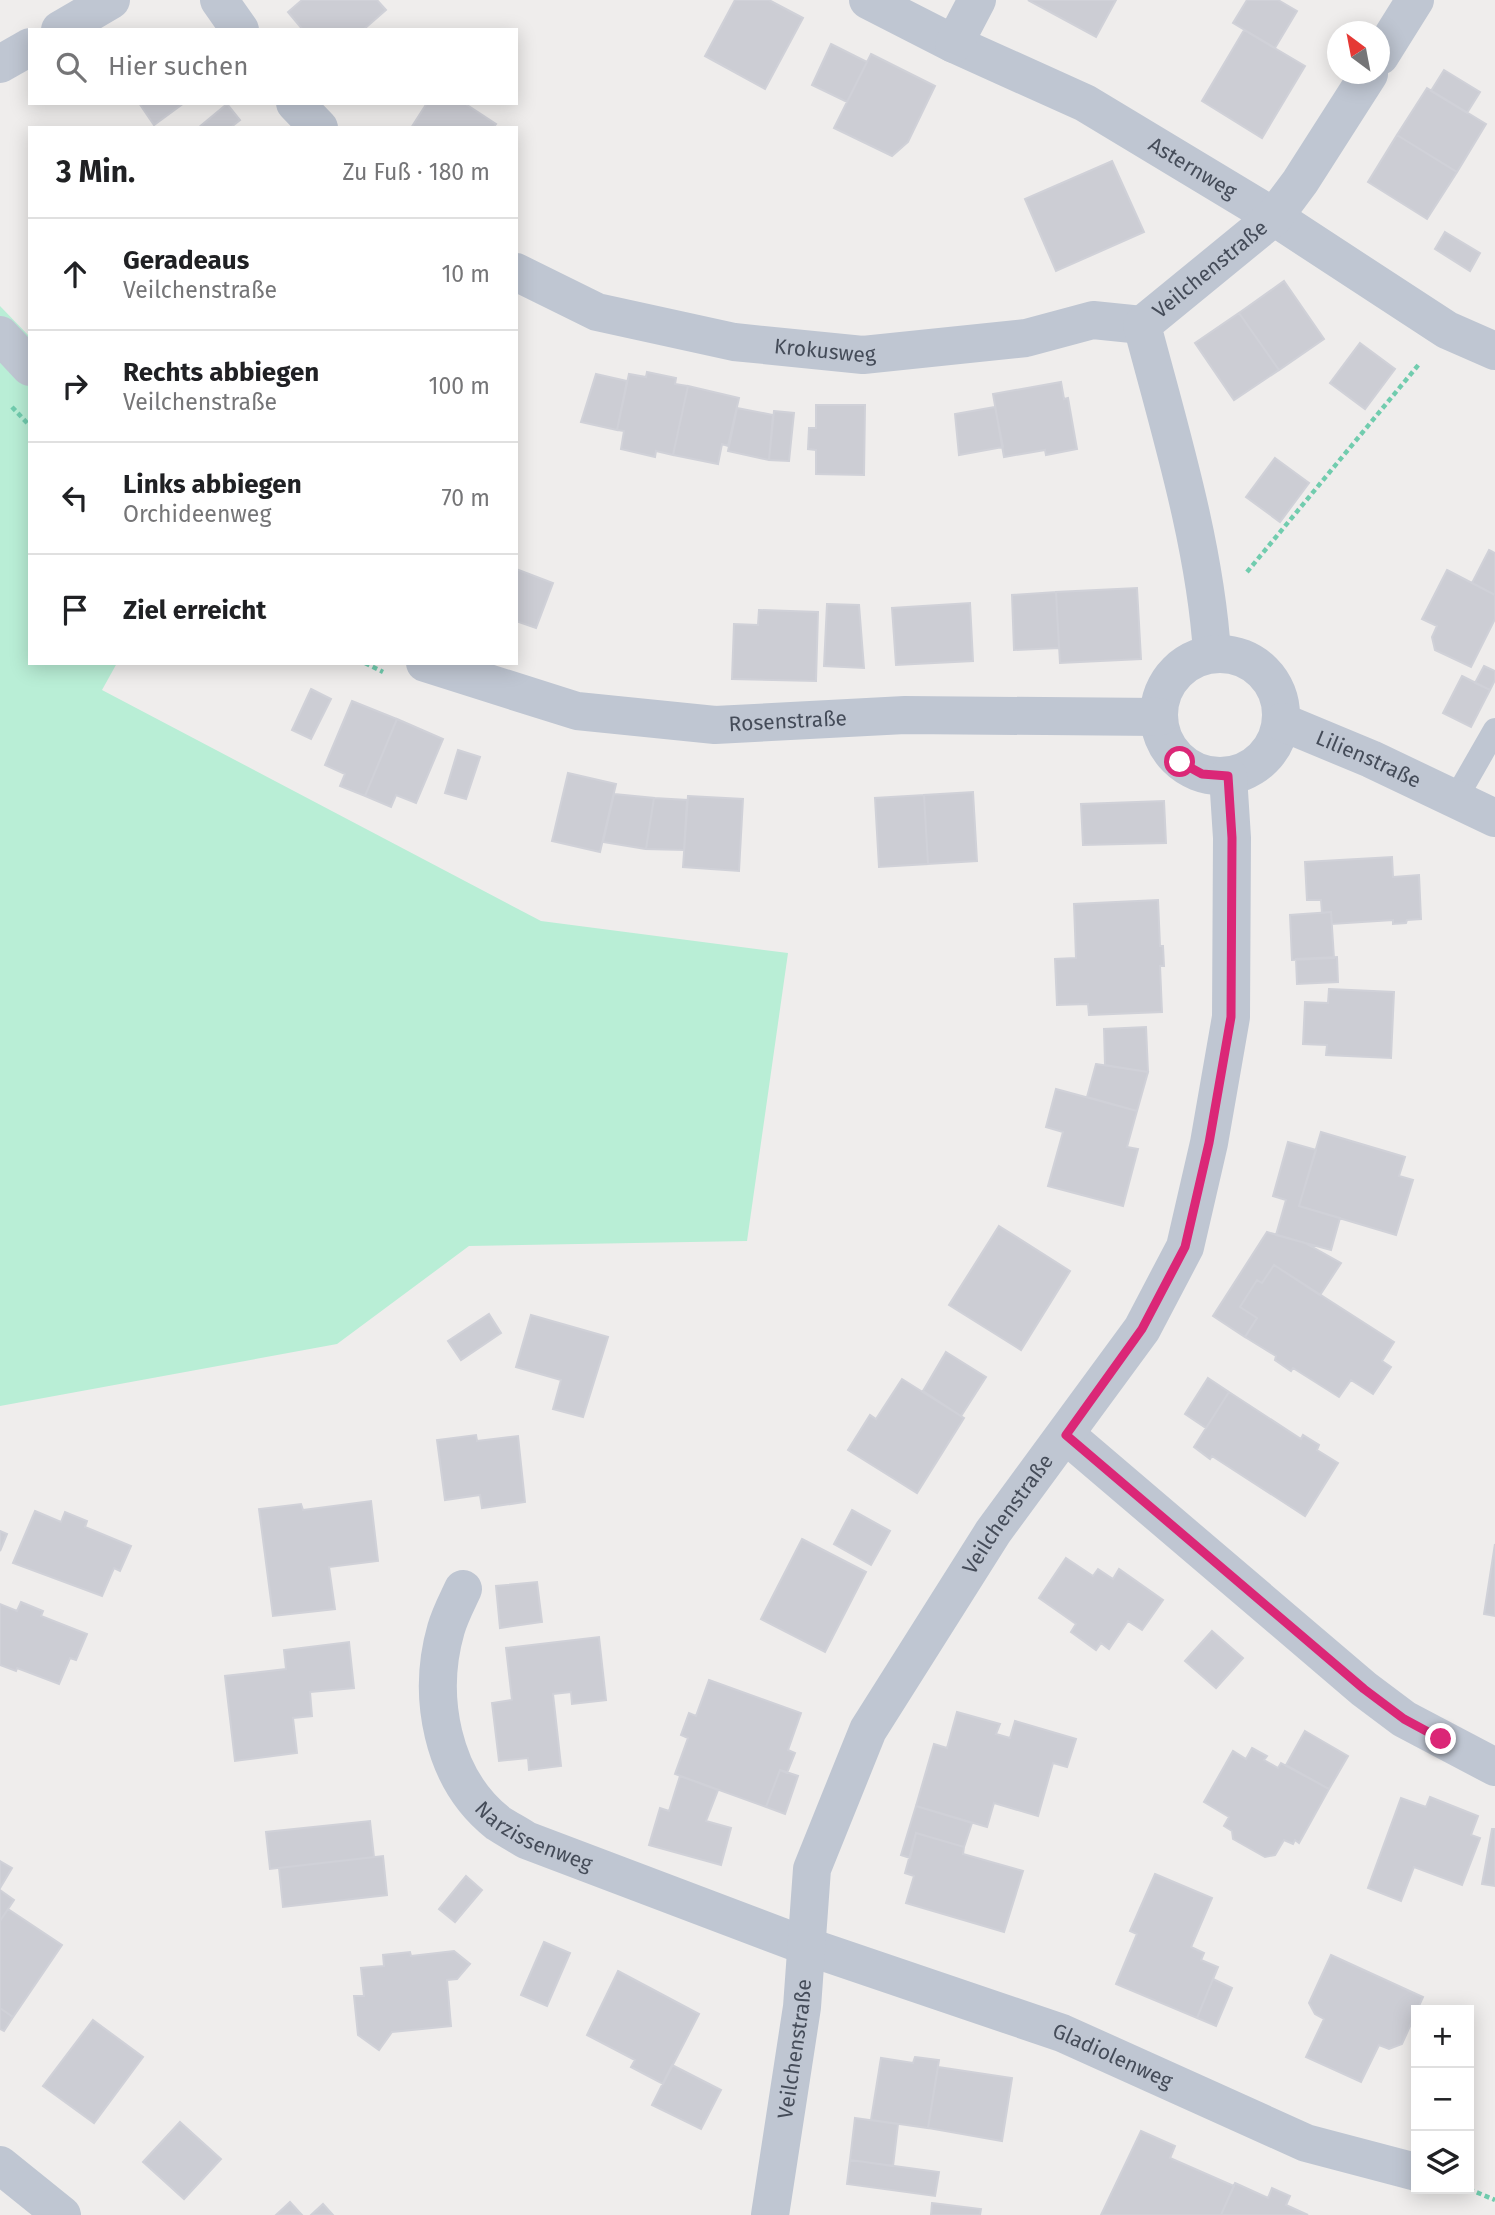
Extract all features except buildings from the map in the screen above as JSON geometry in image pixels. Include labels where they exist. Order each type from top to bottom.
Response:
[{"type":"street","points":[[63,28],[111,0]]},
{"type":"street","points":[[219,0],[239,28]]},
{"type":"street","name":"Asternweg","points":[[868,0],[954,44],[1085,103],[1274,217],[1447,330],[1495,351]]},
{"type":"street","points":[[954,44],[977,0]]},
{"type":"street","points":[[1390,40],[1415,0]]},
{"type":"street","points":[[0,64],[28,48]]},
{"type":"street","name":"Veilchenstraße","points":[[1211,635],[1182,477],[1142,325],[1274,217],[1300,182],[1363,84]]},
{"type":"street","points":[[297,105],[317,126]]},
{"type":"street","name":"Krokusweg","points":[[518,273],[597,312],[734,342],[863,355],[1026,338],[1093,320],[1142,325]]},
{"type":"street","points":[[0,335],[28,365]]},
{"type":"street","points":[[1211,635],[1249,660],[1275,686],[1282,722],[1273,748],[1253,767],[1228,776],[1202,774],[1180,762],[1165,741],[1159,717],[1165,687],[1211,635]]},
{"type":"street","name":"Rosenstraße","points":[[431,665],[577,711],[715,725],[905,715],[1159,717]]},
{"type":"street","name":"Lilienstraße","points":[[1282,722],[1456,798],[1495,818]]},
{"type":"street","name":"Veilchenstraße","points":[[770,2215],[802,2007],[812,1869],[867,1730],[993,1532],[1142,1329],[1185,1247],[1209,1143],[1231,1017],[1232,838],[1228,776]]},
{"type":"street","points":[[1066,1435],[1364,1689],[1404,1719],[1495,1767]]},
{"type":"street","name":"Narzissenweg","points":[[463,1589],[446,1628],[438,1675],[440,1728],[454,1766],[472,1795],[497,1822],[526,1840],[806,1946]]},
{"type":"street","name":"Gladiolenweg","points":[[806,1946],[1062,2033],[1306,2143],[1411,2171]]},
{"type":"street","points":[[0,2165],[62,2215]]},
{"type":"lane","points":[[1456,798],[1495,730]]},
{"type":"path","points":[[1211,635],[1447,330]]},
{"type":"path","points":[[1474,2191],[1495,2200]]},
{"type":"green space","points":[[0,306],[28,335],[28,665],[116,665],[102,690],[541,921],[788,953],[747,1241],[469,1246],[337,1344],[0,1406]]},
{"type":"route","points":[[1180,762],[1202,774],[1228,776],[1232,838],[1231,1017],[1209,1143],[1185,1247],[1142,1329],[1066,1435],[1364,1689],[1404,1719],[1441,1739]]}]
